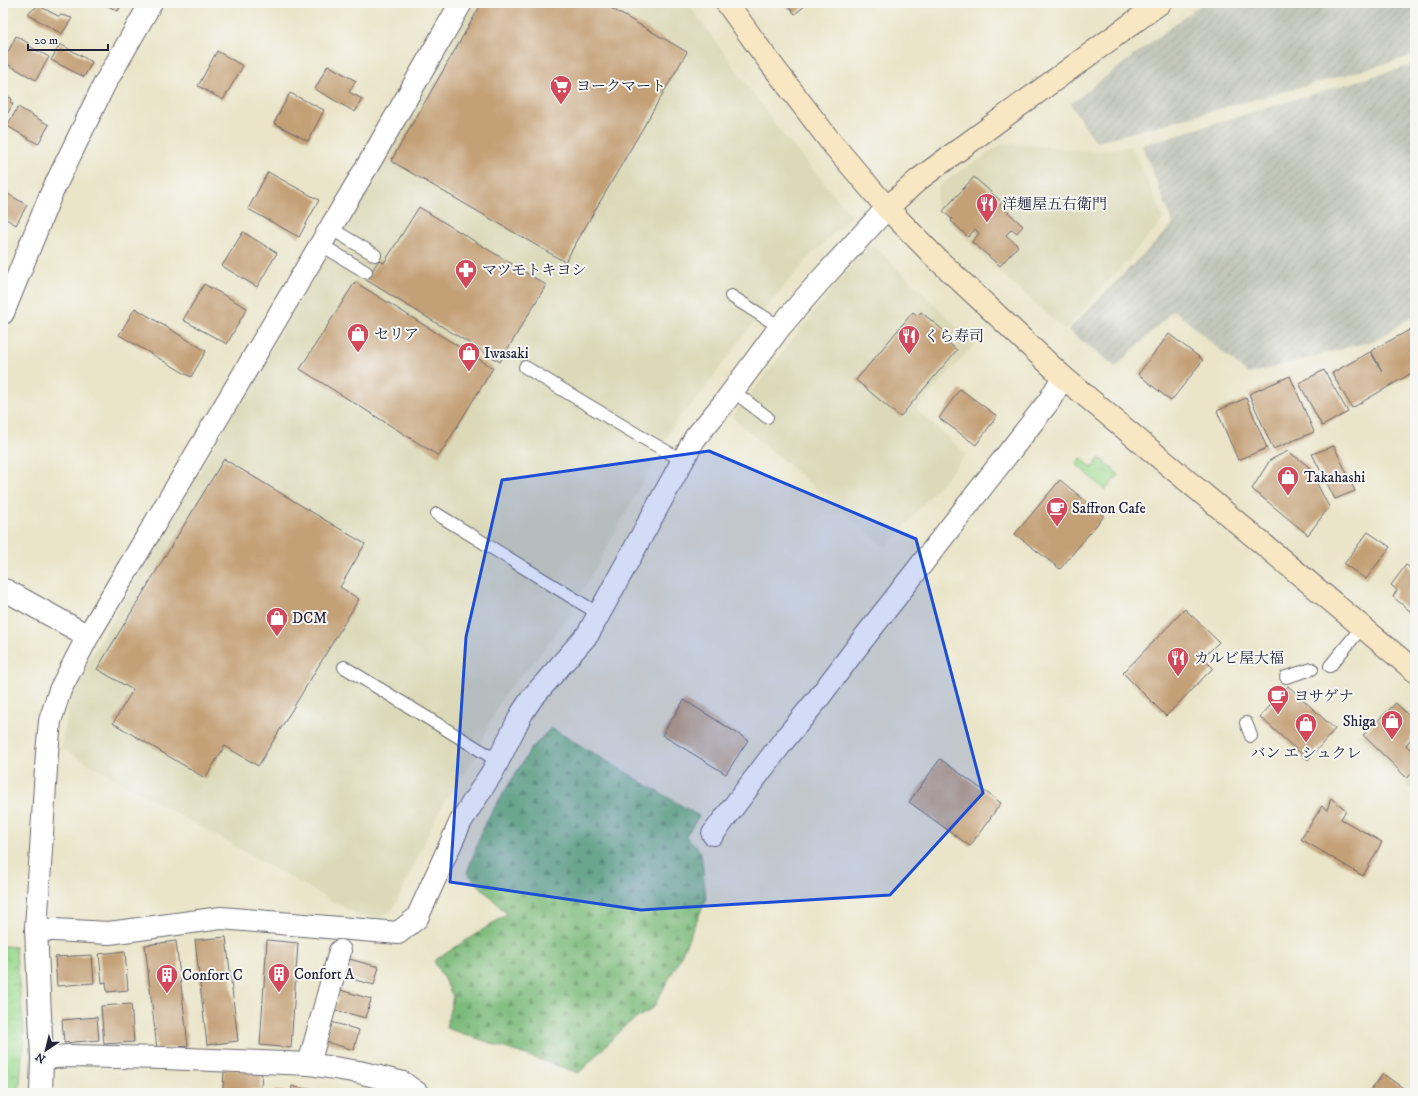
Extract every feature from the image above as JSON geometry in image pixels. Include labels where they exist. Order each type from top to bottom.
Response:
[{"type":"street","points":[[3,313],[51,194],[104,85],[151,3]]},
{"type":"street","points":[[41,1093],[42,1058],[36,929],[50,721],[60,690],[88,636],[461,3]]},
{"type":"street","points":[[727,3],[794,95],[830,141],[887,208],[935,258],[1063,377],[1415,671]]},
{"type":"street","points":[[36,929],[109,933],[221,918],[398,933],[417,918],[461,822],[493,771],[522,713],[532,698],[588,634],[694,438],[724,403],[780,327],[887,208],[918,180],[1160,3]]},
{"type":"street","points":[[713,834],[784,740],[817,700],[1050,401],[1063,377]]},
{"type":"street","points":[[3,590],[88,636]]},
{"type":"street","points":[[309,1064],[340,951]]},
{"type":"street","points":[[42,1058],[70,1056],[164,1058],[309,1064],[359,1072],[375,1085],[403,1083],[417,1093]]},
{"type":"lane","points":[[325,236],[375,255]]},
{"type":"lane","points":[[325,236],[366,272]]},
{"type":"lane","points":[[731,296],[780,327]]},
{"type":"lane","points":[[525,367],[682,460]]},
{"type":"lane","points":[[733,390],[767,417]]},
{"type":"lane","points":[[436,514],[599,614]]},
{"type":"lane","points":[[1330,666],[1362,627]]},
{"type":"lane","points":[[344,667],[498,761]]},
{"type":"lane","points":[[1286,677],[1312,669]]},
{"type":"lane","points":[[1246,723],[1251,736]]},
{"type":"highlighted area","points":[[709,451],[916,539],[983,793],[890,895],[641,910],[450,882],[466,637],[502,480]]},
{"type":"shaded area","points":[[474,3],[688,3],[780,131],[852,216],[809,257],[750,327],[694,403],[677,419],[569,616],[535,661],[510,687],[500,701],[473,761],[442,805],[396,904],[390,912],[380,917],[359,916],[61,748],[71,697],[85,667]]},
{"type":"shaded area","points":[[1203,3],[1415,3],[1415,55],[1096,142],[1070,104]]},
{"type":"shaded area","points":[[1415,64],[1415,314],[1377,340],[1248,374],[1174,310],[1116,367],[1068,330],[1173,224],[1142,145]]},
{"type":"shaded area","points":[[1004,143],[1096,151],[1132,146],[1164,219],[1065,330],[992,265],[948,220],[935,204],[939,185]]},
{"type":"shaded area","points":[[873,245],[975,344],[916,409],[966,454],[886,548],[732,417],[866,246]]},
{"type":"shaded area","points":[[1394,700],[1415,717],[1415,793],[1357,736]]},
{"type":"green space","points":[[1081,458],[1092,468],[1100,458],[1119,475],[1105,490],[1076,464]]},
{"type":"green space","points":[[551,728],[699,816],[686,836],[701,852],[706,900],[677,964],[653,1008],[626,1025],[579,1073],[446,1028],[453,996],[434,961],[507,914],[467,873],[485,823],[531,749]]},
{"type":"green space","points":[[3,946],[15,947],[24,1031],[19,1093],[3,1093]]},
{"type":"building","points":[[42,3],[45,5],[43,8],[58,16],[61,15],[72,18],[62,34],[27,14]]},
{"type":"building","points":[[102,3],[122,3],[118,11]]},
{"type":"building","points":[[482,3],[602,3],[687,52],[565,262],[391,161]]},
{"type":"building","points":[[785,3],[808,3],[795,14]]},
{"type":"building","points":[[16,36],[28,43],[27,45],[49,57],[36,80],[3,62]]},
{"type":"building","points":[[60,44],[92,62],[84,77],[51,60]]},
{"type":"building","points":[[217,51],[243,66],[223,100],[198,86]]},
{"type":"building","points":[[328,65],[356,81],[349,92],[362,99],[355,112],[315,89]]},
{"type":"building","points":[[3,93],[12,99],[10,102],[13,104],[3,121]]},
{"type":"building","points":[[290,93],[324,110],[308,141],[274,123]]},
{"type":"building","points":[[18,107],[49,125],[38,144],[7,126]]},
{"type":"building","points":[[268,172],[319,200],[299,237],[248,209]]},
{"type":"building","name":"洋麺屋五右衛門","points":[[974,177],[1003,203],[1000,205],[1023,226],[1017,233],[1012,229],[1006,235],[1018,246],[1000,266],[972,242],[979,233],[975,229],[968,237],[943,211]]},
{"type":"building","points":[[3,191],[27,205],[16,225],[3,217]]},
{"type":"building","points":[[419,207],[546,285],[500,362],[366,280],[379,260],[384,263]]},
{"type":"building","points":[[243,232],[277,253],[257,287],[222,266]]},
{"type":"building","points":[[355,282],[493,368],[439,456],[300,369]]},
{"type":"building","points":[[204,284],[247,308],[227,344],[183,320]]},
{"type":"building","points":[[135,308],[206,351],[191,377],[119,335]]},
{"type":"building","points":[[913,312],[918,316],[921,312],[949,335],[945,340],[957,350],[900,417],[856,380]]},
{"type":"building","points":[[1415,327],[1415,371],[1352,408],[1332,373],[1370,352],[1382,371],[1371,351]]},
{"type":"building","points":[[1169,334],[1203,360],[1171,401],[1138,374]]},
{"type":"building","points":[[1324,370],[1348,412],[1322,426],[1299,383]]},
{"type":"building","points":[[1290,376],[1314,432],[1273,449],[1249,394]]},
{"type":"building","points":[[960,389],[997,416],[976,445],[939,418]]},
{"type":"building","points":[[1246,398],[1267,448],[1238,460],[1217,411]]},
{"type":"building","points":[[1334,446],[1355,491],[1335,499],[1312,454]]},
{"type":"building","points":[[1288,451],[1308,466],[1329,507],[1308,535],[1252,489],[1270,460]]},
{"type":"building","points":[[224,459],[365,544],[340,587],[359,599],[258,766],[225,746],[205,778],[113,723],[133,690],[97,669]]},
{"type":"building","points":[[1060,480],[1104,516],[1060,569],[1015,534]]},
{"type":"building","points":[[1368,532],[1390,547],[1366,579],[1344,564]]},
{"type":"building","points":[[1406,565],[1415,571],[1415,615],[1393,597],[1397,590],[1391,585]]},
{"type":"building","points":[[1185,609],[1219,642],[1203,658],[1213,668],[1166,716],[1123,673]]},
{"type":"building","points":[[1288,686],[1335,729],[1308,760],[1260,717]]},
{"type":"building","points":[[684,700],[748,740],[726,774],[662,735]]},
{"type":"building","points":[[1396,703],[1415,722],[1415,734],[1406,745],[1415,754],[1415,771],[1407,778],[1363,735]]},
{"type":"building","points":[[940,759],[1001,803],[970,846],[909,802]]},
{"type":"building","points":[[1331,798],[1346,810],[1341,819],[1382,842],[1363,876],[1301,839],[1322,806],[1327,810]]},
{"type":"building","points":[[226,937],[238,1041],[207,1045],[195,940]]},
{"type":"building","name":"Confort A","points":[[267,940],[298,943],[291,1048],[260,1045]]},
{"type":"building","name":"Confort C","points":[[176,941],[188,1046],[157,1049],[145,945]]},
{"type":"building","points":[[125,951],[128,990],[107,992],[106,982],[102,983],[99,954]]},
{"type":"building","points":[[92,955],[94,983],[57,986],[55,957]]},
{"type":"building","points":[[349,959],[379,967],[374,985],[344,977]]},
{"type":"building","points":[[340,990],[371,999],[366,1018],[335,1010]]},
{"type":"building","points":[[131,1004],[134,1042],[104,1044],[101,1006]]},
{"type":"building","points":[[97,1017],[99,1040],[64,1043],[62,1020]]},
{"type":"building","points":[[331,1022],[359,1030],[354,1050],[326,1042]]},
{"type":"building","points":[[224,1069],[262,1071],[261,1090],[223,1089]]},
{"type":"building","points":[[1383,1074],[1406,1090],[1404,1093],[1369,1093]]},
{"type":"building","points":[[292,1086],[312,1091],[311,1093],[291,1093]]},
{"type":"building","points":[[275,1090],[285,1092],[285,1093],[274,1093]]},
{"type":"place","name":"ヨークマート","points":[[561,106]]},
{"type":"place","name":"洋麺屋五右衛門","points":[[987,224]]},
{"type":"place","name":"マツモトキヨシ","points":[[466,290]]},
{"type":"place","name":"セリア","points":[[358,354]]},
{"type":"place","name":"くら寿司","points":[[909,356]]},
{"type":"place","name":"Iwasaki","points":[[469,372]]},
{"type":"place","name":"Takahashi","points":[[1288,496]]},
{"type":"place","name":"Saffron Cafe","points":[[1057,528]]},
{"type":"place","name":"DCM","points":[[277,638]]},
{"type":"place","name":"カルビ屋大福","points":[[1178,678]]},
{"type":"place","name":"ヨサゲナ","points":[[1278,716]]},
{"type":"place","name":"Shiga","points":[[1392,740]]},
{"type":"place","name":"バン エ シュクレ","points":[[1306,744]]},
{"type":"place","name":"Confort C","points":[[167,994]]},
{"type":"place","name":"Confort A","points":[[279,994]]}]
